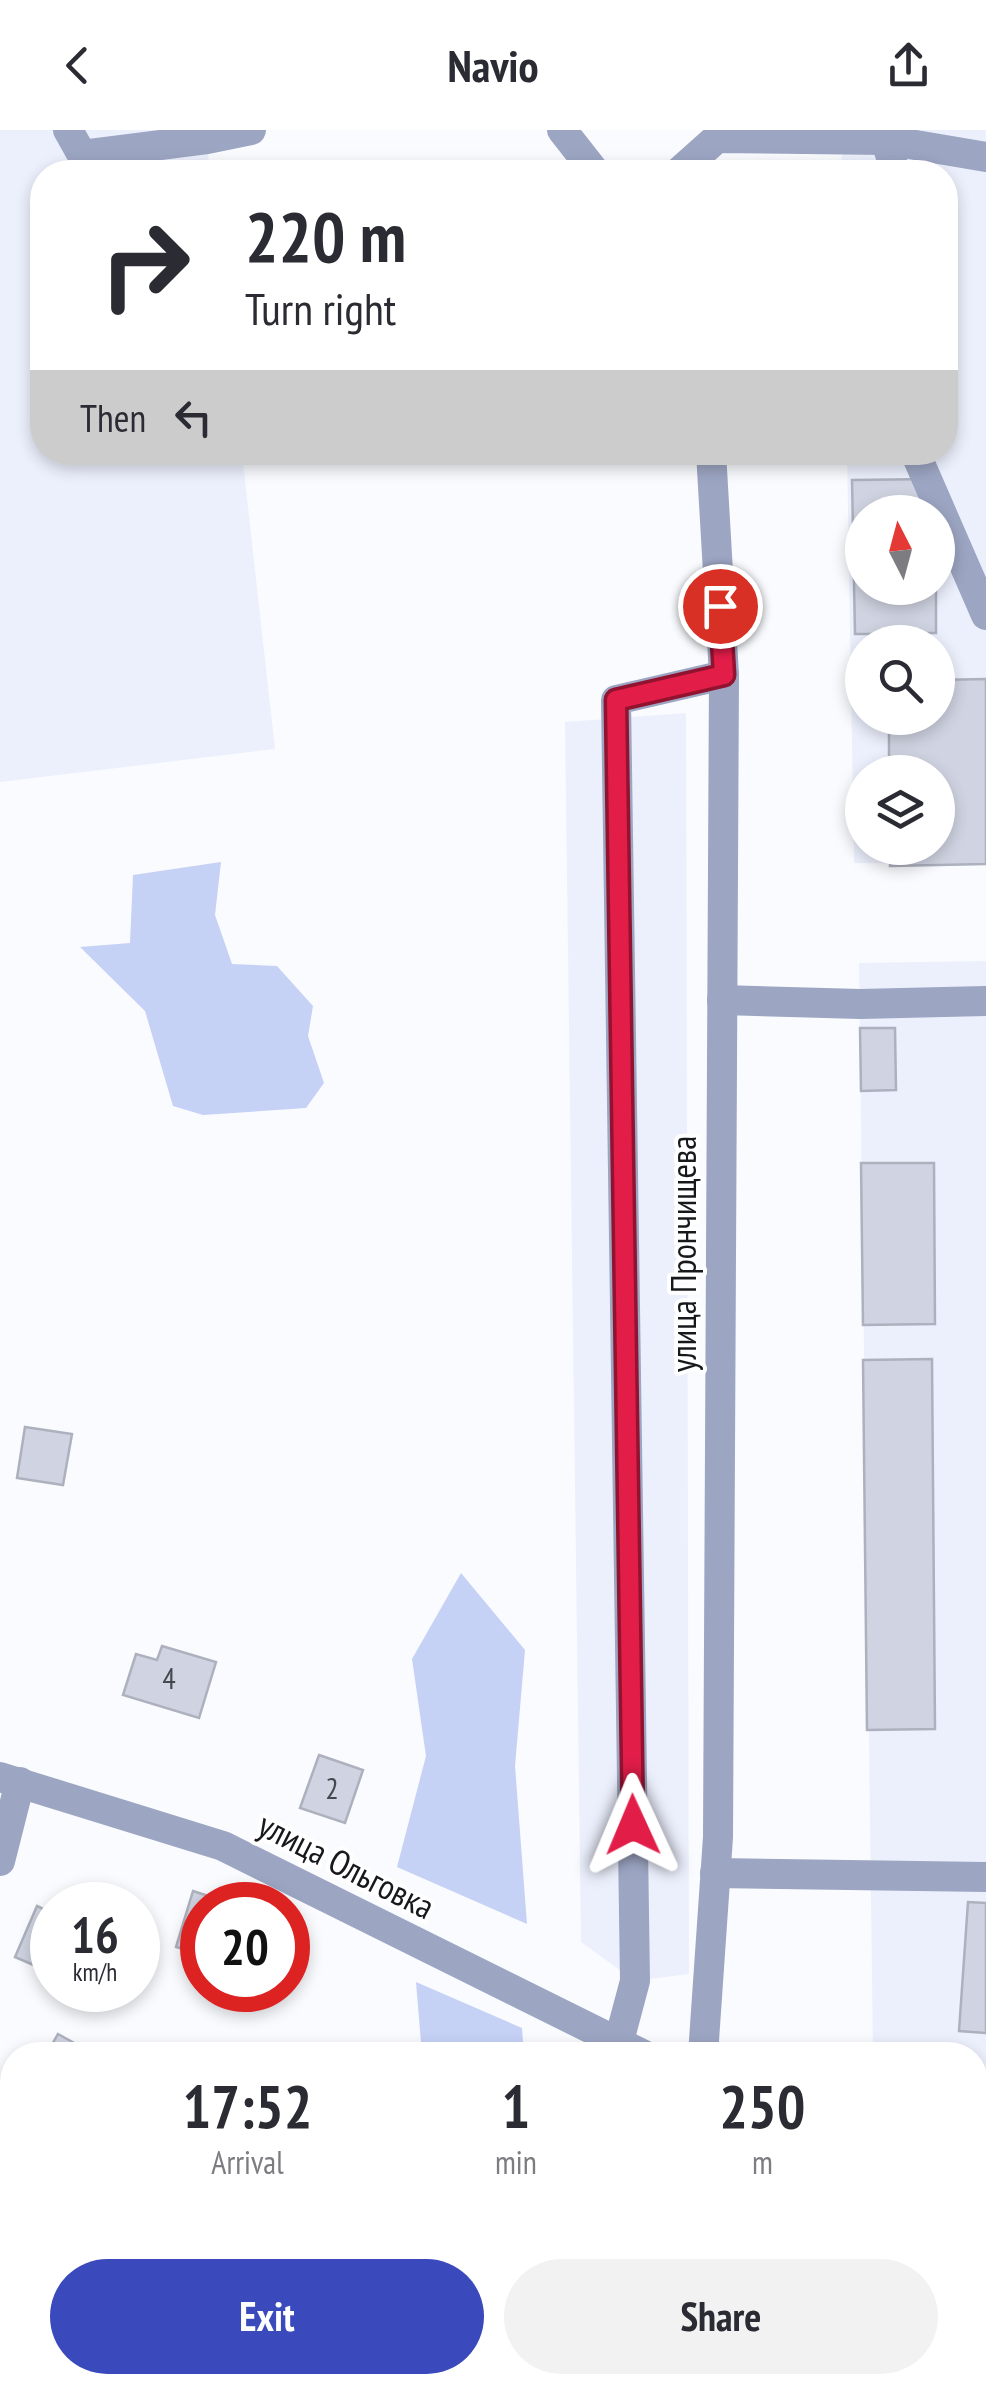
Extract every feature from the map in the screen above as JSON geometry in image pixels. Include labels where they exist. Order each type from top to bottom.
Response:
[{"type":"street","points":[[68,130],[82,155],[251,130]]},
{"type":"street","points":[[562,130],[585,160]]},
{"type":"street","points":[[692,160],[717,138],[886,140],[986,157]]},
{"type":"street","points":[[886,140],[891,160]]},
{"type":"street","name":"улица Прончищева","points":[[703,2042],[715,1873],[722,1000],[724,675],[713,465]]},
{"type":"street","points":[[921,465],[986,615]]},
{"type":"street","points":[[632,2042],[635,1980],[616,700],[724,675]]},
{"type":"street","points":[[722,1000],[860,1004],[986,1001]]},
{"type":"street","points":[[0,1860],[10,1779]]},
{"type":"street","name":"улица Ольговка","points":[[10,1779],[222,1846],[620,2042]]},
{"type":"street","points":[[715,1873],[986,1876]]},
{"type":"shaded area","points":[[0,130],[206,130],[209,160],[30,160],[30,465],[243,465],[275,749],[0,782]]},
{"type":"shaded area","points":[[841,130],[986,130],[986,864],[955,864],[955,755],[852,755],[852,735],[955,735],[955,625],[850,625],[850,605],[955,605],[955,495],[848,495],[847,465],[958,465],[958,160],[842,160]]},
{"type":"shaded area","points":[[686,713],[689,1974],[635,1981],[581,1942],[565,722]]},
{"type":"shaded area","points":[[221,862],[215,915],[232,964],[277,966],[313,1006],[308,1036],[324,1083],[306,1108],[203,1115],[173,1106],[145,1011],[80,947],[130,943],[133,875]]},
{"type":"shaded area","points":[[986,961],[986,2042],[873,2042],[859,963]]},
{"type":"shaded area","points":[[461,1573],[525,1650],[515,1766],[527,1924],[397,1867],[426,1756],[412,1659]]},
{"type":"shaded area","points":[[416,1982],[522,2028],[523,2042],[421,2042]]},
{"type":"building","points":[[934,479],[934,495],[852,495],[852,480]]},
{"type":"building","points":[[854,605],[936,605],[936,625],[855,625]]},
{"type":"building","points":[[986,679],[986,864],[955,865],[955,755],[889,755],[889,735],[955,735],[955,680]]},
{"type":"building","points":[[860,1028],[895,1028],[896,1090],[861,1091]]},
{"type":"building","points":[[861,1163],[934,1163],[935,1324],[863,1325]]},
{"type":"building","points":[[932,1359],[935,1729],[867,1730],[863,1360]]},
{"type":"building","points":[[25,1427],[72,1434],[63,1485],[17,1478]]},
{"type":"building","points":[[162,1646],[216,1662],[199,1718],[123,1695],[136,1654],[157,1660]]},
{"type":"building","points":[[319,1755],[363,1770],[345,1823],[300,1808]]},
{"type":"building","points":[[968,1902],[986,1903],[986,2033],[959,2031]]},
{"type":"building","points":[[30,1922],[30,1963],[15,1957]]},
{"type":"building","points":[[58,2034],[72,2042],[53,2042]]},
{"type":"route","points":[[633,1825],[616,700],[724,675],[720,606]]}]
